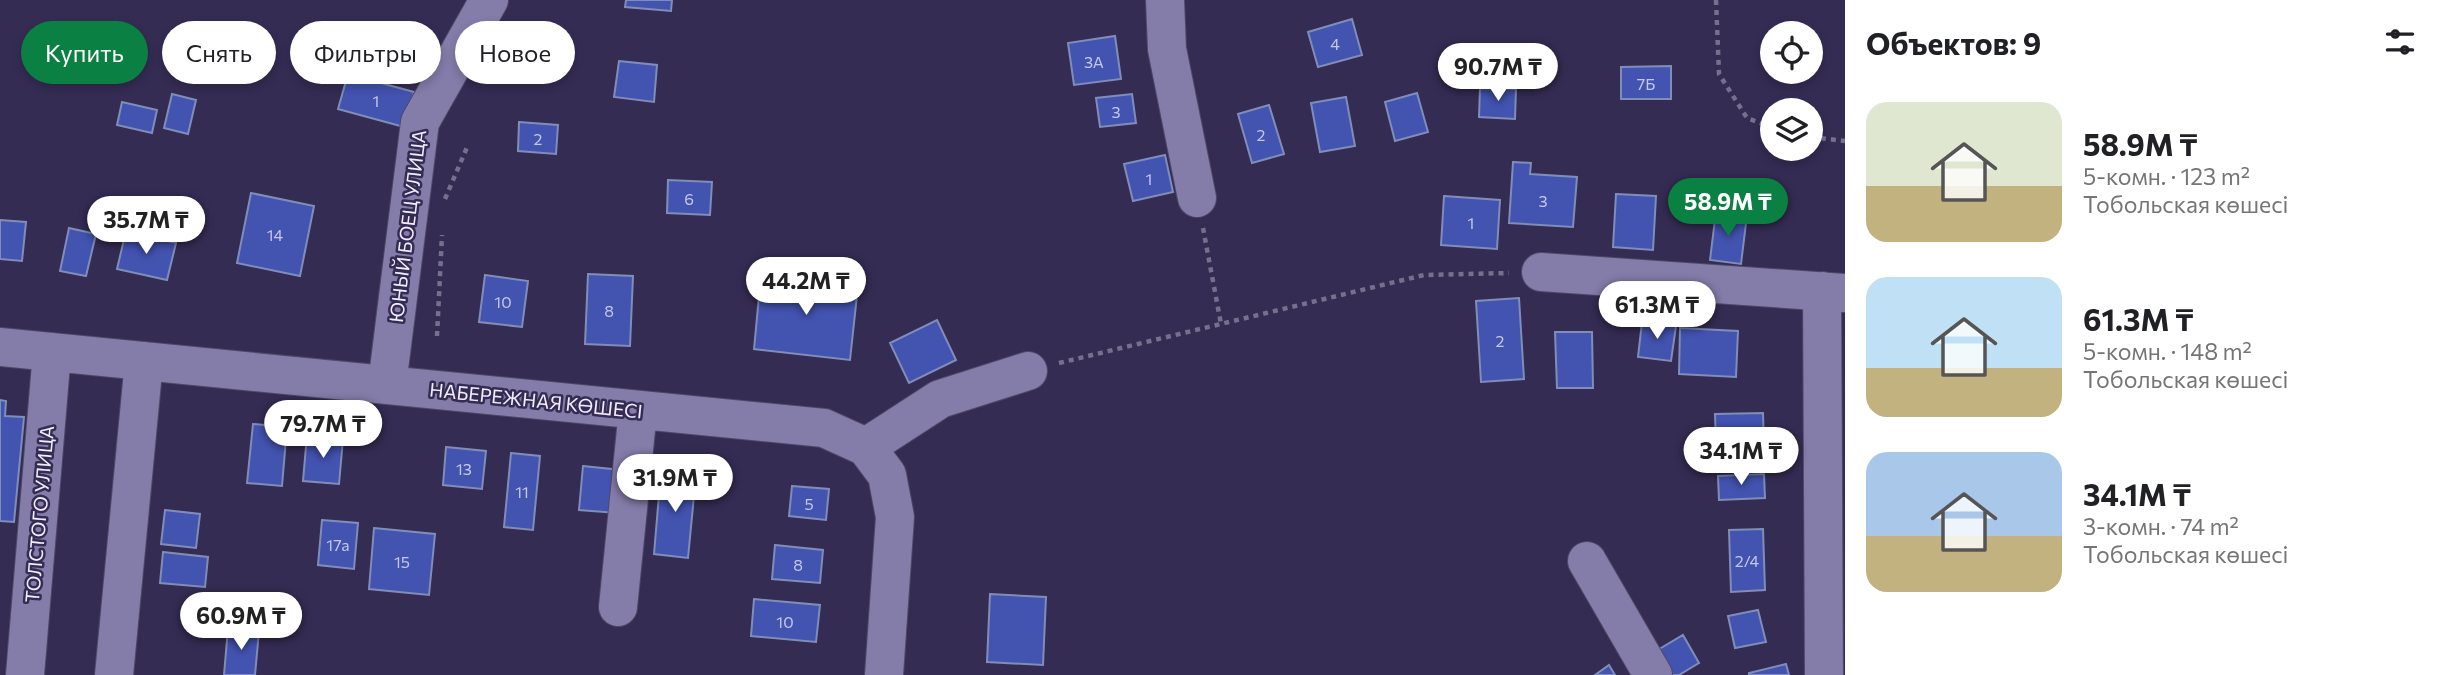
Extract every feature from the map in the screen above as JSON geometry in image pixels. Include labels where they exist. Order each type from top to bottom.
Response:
[{"type":"street","name":"ЮНЫЙ БОЕЦ УЛИЦА","points":[[387,385],[420,122],[489,0]]},
{"type":"street","points":[[1165,0],[1167,49],[1197,198]]},
{"type":"street","points":[[1541,272],[1834,292],[1824,675]]},
{"type":"street","name":"НАБЕРЕЖНАЯ КӨШЕСІ","points":[[0,347],[824,428],[866,447],[887,475],[895,517],[884,675]]},
{"type":"street","name":"ТОЛСТОГО УЛИЦА","points":[[25,675],[52,352]]},
{"type":"street","points":[[114,675],[144,361]]},
{"type":"street","points":[[866,447],[940,399],[1028,371]]},
{"type":"street","points":[[618,607],[638,410]]},
{"type":"street","points":[[1587,561],[1653,675]]},
{"type":"path","points":[[1716,0],[1719,74],[1747,118],[1760,123]]},
{"type":"path","points":[[1823,138],[1845,141]]},
{"type":"path","points":[[443,204],[468,145]]},
{"type":"path","points":[[1197,198],[1222,324]]},
{"type":"path","points":[[437,336],[442,231]]},
{"type":"path","points":[[1028,371],[1424,275],[1541,272]]},
{"type":"building","points":[[626,0],[672,0],[671,11],[625,7]]},
{"type":"building","points":[[1352,19],[1362,55],[1318,67],[1308,32]]},
{"type":"building","points":[[1115,36],[1121,79],[1074,85],[1068,43]]},
{"type":"building","points":[[619,61],[657,65],[654,102],[614,97]]},
{"type":"building","points":[[1671,66],[1671,99],[1621,99],[1621,67]]},
{"type":"building","points":[[345,84],[385,84],[414,92],[404,127],[338,109]]},
{"type":"building","points":[[1480,88],[1516,89],[1515,119],[1479,117]]},
{"type":"building","points":[[1417,93],[1428,132],[1395,141],[1385,102]]},
{"type":"building","points":[[172,94],[196,100],[188,134],[164,128]]},
{"type":"building","points":[[1132,94],[1136,123],[1100,127],[1096,98]]},
{"type":"building","points":[[1346,97],[1355,146],[1320,152],[1311,103]]},
{"type":"building","points":[[122,102],[157,110],[152,133],[117,125]]},
{"type":"building","points":[[1269,105],[1284,154],[1252,163],[1238,114]]},
{"type":"building","points":[[519,122],[558,125],[556,154],[518,151]]},
{"type":"building","points":[[1165,155],[1173,192],[1133,201],[1124,164]]},
{"type":"building","points":[[1513,162],[1531,163],[1530,174],[1577,177],[1573,227],[1509,223]]},
{"type":"building","points":[[668,180],[712,182],[710,215],[667,213]]},
{"type":"building","points":[[251,193],[314,206],[300,276],[237,263]]},
{"type":"building","points":[[1616,194],[1656,196],[1653,250],[1613,247]]},
{"type":"building","points":[[1444,196],[1500,200],[1497,249],[1441,245]]},
{"type":"building","points":[[1716,211],[1747,215],[1741,264],[1710,260]]},
{"type":"building","points":[[0,220],[26,222],[22,261],[0,259]]},
{"type":"building","points":[[69,228],[96,234],[86,276],[60,271]]},
{"type":"building","points":[[126,231],[176,243],[167,280],[117,269]]},
{"type":"building","points":[[588,274],[633,276],[630,346],[585,344]]},
{"type":"building","points":[[485,275],[528,281],[522,327],[479,322]]},
{"type":"building","points":[[761,275],[858,286],[850,360],[754,349]]},
{"type":"building","points":[[1519,298],[1524,379],[1481,382],[1476,301]]},
{"type":"building","points":[[937,320],[956,360],[909,383],[890,343]]},
{"type":"building","points":[[1642,322],[1676,326],[1671,361],[1638,357]]},
{"type":"building","points":[[1680,328],[1738,331],[1736,377],[1679,374]]},
{"type":"building","points":[[1555,332],[1592,332],[1593,388],[1557,388]]},
{"type":"building","points":[[0,400],[6,401],[5,416],[24,417],[14,522],[0,521]]},
{"type":"building","points":[[1763,413],[1764,445],[1716,446],[1715,414]]},
{"type":"building","points":[[253,424],[287,427],[282,486],[247,483]]},
{"type":"building","points":[[307,435],[343,439],[339,484],[303,481]]},
{"type":"building","points":[[446,447],[486,451],[482,489],[443,485]]},
{"type":"building","points":[[511,453],[540,456],[533,530],[504,527]]},
{"type":"building","points":[[583,466],[621,470],[617,513],[579,510]]},
{"type":"building","points":[[661,471],[696,475],[688,558],[654,554]]},
{"type":"building","points":[[1764,474],[1765,498],[1719,500],[1718,476]]},
{"type":"building","points":[[792,486],[829,489],[826,520],[789,516]]},
{"type":"building","points":[[165,510],[200,514],[196,548],[161,544]]},
{"type":"building","points":[[322,520],[358,523],[354,569],[318,565]]},
{"type":"building","points":[[374,528],[435,534],[429,595],[369,589]]},
{"type":"building","points":[[1763,529],[1765,590],[1731,592],[1729,530]]},
{"type":"building","points":[[775,545],[823,550],[820,583],[772,579]]},
{"type":"building","points":[[163,552],[208,557],[205,587],[160,583]]},
{"type":"building","points":[[990,594],[1046,597],[1043,665],[987,662]]},
{"type":"building","points":[[754,599],[820,605],[816,642],[751,636]]},
{"type":"building","points":[[1758,610],[1766,642],[1735,648],[1728,616]]},
{"type":"building","points":[[228,628],[259,631],[255,675],[224,675]]},
{"type":"building","points":[[1683,635],[1699,663],[1679,675],[1671,675],[1656,651]]},
{"type":"building","points":[[1786,664],[1789,675],[1749,675],[1749,673]]},
{"type":"building","points":[[1609,665],[1615,675],[1595,675]]}]
